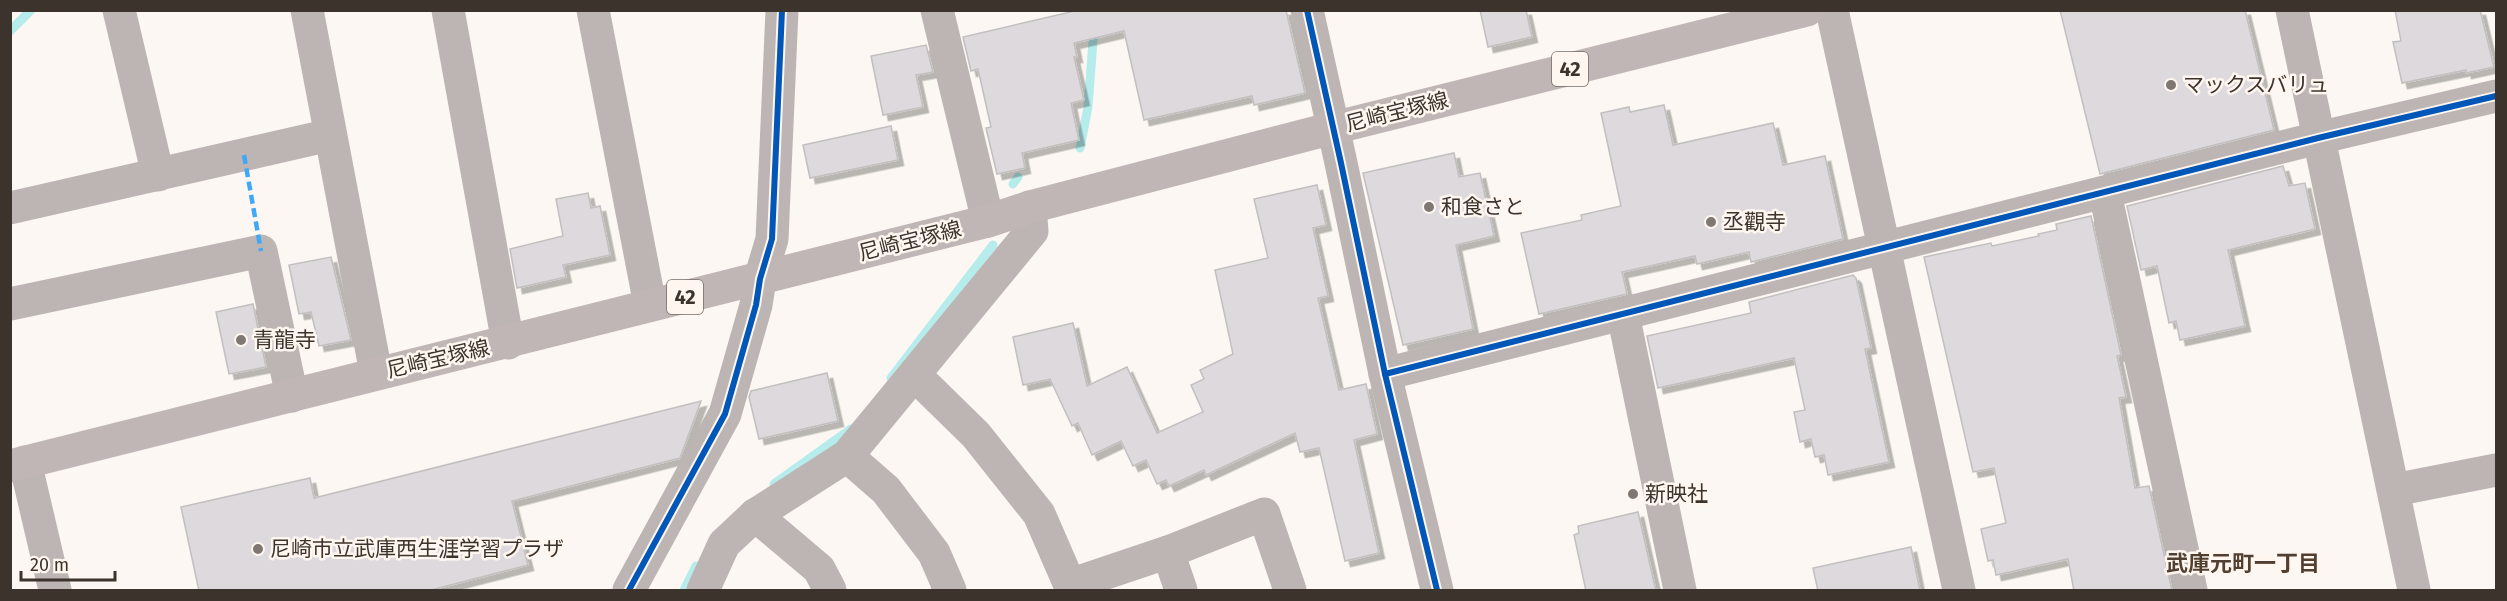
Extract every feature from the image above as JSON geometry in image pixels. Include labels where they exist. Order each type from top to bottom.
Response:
[{"type":"main road","name":"尼崎宝塚線","points":[[18,464],[760,279],[988,221],[1030,207],[1333,128],[1807,10]]},
{"type":"street","points":[[119,10],[158,175]]},
{"type":"street","points":[[307,10],[376,373]]},
{"type":"street","points":[[448,10],[508,342]]},
{"type":"street","points":[[593,10],[650,305]]},
{"type":"street","points":[[629,591],[725,414],[756,305],[760,279],[772,240],[782,10]]},
{"type":"street","points":[[937,10],[988,221]]},
{"type":"street","points":[[1306,10],[1385,374],[1437,591]]},
{"type":"street","points":[[1832,10],[1959,591]]},
{"type":"street","points":[[2292,10],[2414,591]]},
{"type":"street","points":[[1385,374],[2105,194],[2318,138],[2496,96]]},
{"type":"street","points":[[10,208],[330,135]]},
{"type":"street","points":[[2105,194],[2191,591]]},
{"type":"street","points":[[702,591],[723,544],[755,514],[847,456],[914,378],[1032,231],[1030,207]]},
{"type":"street","points":[[10,304],[261,251],[292,396]]},
{"type":"street","points":[[1623,314],[1680,591]]},
{"type":"street","points":[[914,378],[927,387],[976,435],[1039,514],[1071,588],[1264,514],[1290,591]]},
{"type":"street","points":[[847,456],[886,490],[934,553],[950,591]]},
{"type":"street","points":[[18,464],[56,591]]},
{"type":"street","points":[[2394,490],[2496,470]]},
{"type":"street","points":[[755,514],[819,569],[830,591]]},
{"type":"street","points":[[1168,552],[1181,591]]},
{"type":"building","points":[[1079,10],[1286,10],[1305,93],[1254,105],[1252,96],[1144,120],[1124,31],[1074,43],[1077,57],[1074,57],[1084,100],[1071,103],[1079,140],[1022,153],[1025,168],[997,174],[986,128],[991,127],[978,69],[971,71],[963,37]]},
{"type":"building","points":[[1480,10],[1526,10],[1532,37],[1488,47]]},
{"type":"building","name":"マックスバリュ","points":[[2060,10],[2245,10],[2274,130],[2100,174]]},
{"type":"building","points":[[2395,10],[2480,10],[2494,67],[2466,73],[2466,70],[2402,83],[2393,42],[2401,41]]},
{"type":"building","points":[[926,45],[933,72],[916,75],[923,107],[883,115],[871,56]]},
{"type":"building","points":[[1664,105],[1673,145],[1773,123],[1783,165],[1825,156],[1843,239],[1751,262],[1749,252],[1697,264],[1695,256],[1622,272],[1627,294],[1539,314],[1521,233],[1582,220],[1581,215],[1621,206],[1601,113],[1629,107],[1630,112]]},
{"type":"building","points":[[891,126],[898,160],[810,178],[803,145]]},
{"type":"building","name":"和食さと","points":[[1454,153],[1459,177],[1480,173],[1494,236],[1456,245],[1473,329],[1403,345],[1363,173]]},
{"type":"building","points":[[2283,166],[2289,186],[2305,183],[2315,229],[2228,250],[2245,326],[2180,340],[2176,321],[2169,323],[2157,266],[2141,270],[2127,206]]},
{"type":"building","points":[[1317,185],[1326,225],[1313,228],[1328,296],[1318,298],[1339,390],[1366,384],[1377,434],[1354,440],[1379,553],[1345,561],[1319,448],[1300,452],[1295,433],[1206,475],[1204,470],[1169,486],[1166,480],[1157,484],[1146,460],[1133,466],[1121,441],[1092,455],[1078,423],[1072,426],[1050,379],[1023,385],[1013,337],[1073,323],[1087,386],[1127,367],[1157,433],[1203,412],[1191,385],[1204,379],[1200,370],[1233,354],[1215,270],[1268,258],[1254,199]]},
{"type":"building","points":[[588,193],[591,208],[600,206],[610,255],[563,265],[566,277],[517,288],[510,249],[563,236],[556,199]]},
{"type":"building","points":[[2091,216],[2121,355],[2117,356],[2126,397],[2119,398],[2135,488],[2149,486],[2172,591],[2074,591],[2068,559],[1996,575],[1993,560],[1988,561],[1981,529],[2006,523],[1994,468],[1973,472],[1924,257],[2039,236],[2038,234],[2057,230],[2056,224]]},
{"type":"building","points":[[331,257],[351,340],[319,346],[311,312],[299,314],[289,265]]},
{"type":"building","points":[[1853,275],[1856,278],[1871,348],[1865,349],[1889,462],[1828,475],[1824,455],[1815,457],[1811,439],[1800,442],[1794,412],[1805,410],[1794,358],[1658,388],[1647,336],[1751,313],[1749,302]]},
{"type":"building","name":"青龍寺","points":[[253,304],[266,367],[229,374],[216,312]]},
{"type":"building","points":[[827,373],[838,421],[759,439],[749,397],[751,391]]},
{"type":"building","points":[[701,401],[680,458],[512,501],[528,565],[427,591],[199,591],[181,507],[310,478],[314,498]]},
{"type":"building","points":[[1638,512],[1656,591],[1586,591],[1574,535],[1579,533],[1578,526]]},
{"type":"building","points":[[1911,547],[1920,591],[1818,591],[1813,568]]},
{"type":"waterway","points":[[10,31],[31,10]]},
{"type":"waterway","points":[[1080,148],[1088,107],[1094,28]]},
{"type":"waterway","points":[[1013,184],[1018,177]]},
{"type":"waterway","points":[[891,378],[993,245]]},
{"type":"waterway","points":[[774,484],[851,429]]},
{"type":"waterway","points":[[684,590],[696,566]]},
{"type":"marked path","points":[[244,155],[261,251]]},
{"type":"cycle path","points":[[629,590],[725,414],[756,305],[760,279],[772,239],[782,10]]},
{"type":"cycle path","points":[[1307,10],[1385,374],[1437,590]]},
{"type":"cycle path","points":[[1385,374],[2318,138],[2496,96]]},
{"type":"place","name":"マックスバリュ","points":[[2171,85]]},
{"type":"place","name":"和食さと","points":[[1429,207]]},
{"type":"place","name":"丞觀寺","points":[[1711,222]]},
{"type":"place","name":"青龍寺","points":[[241,340]]},
{"type":"place","name":"新映社","points":[[1633,494]]},
{"type":"place","name":"尼崎市立武庫西生涯学習プラザ","points":[[258,549]]},
{"type":"district","name":"武庫元町一丁目","points":[[2243,563]]}]
